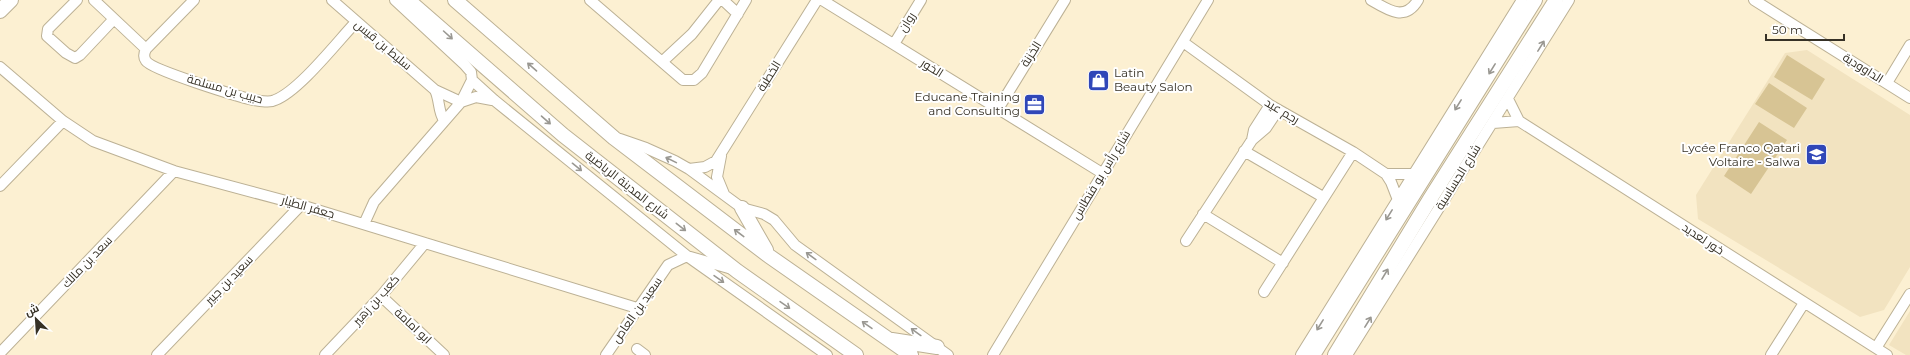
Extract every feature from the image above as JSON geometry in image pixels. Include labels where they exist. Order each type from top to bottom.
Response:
[{"type":"main road","points":[[0,11],[11,0]]},
{"type":"main road","name":"شارع المدينة الرياضية","points":[[408,0],[563,135],[737,271],[856,355]]},
{"type":"main road","points":[[455,0],[614,138],[769,256],[910,355]]},
{"type":"main road","points":[[1313,355],[1535,0]]},
{"type":"main road","name":"شارع الجساسية","points":[[1336,355],[1556,0]]},
{"type":"main road","points":[[1522,55],[1525,71]]},
{"type":"main road","points":[[1426,156],[1445,144]]},
{"type":"main road","points":[[1462,150],[1479,144]]},
{"type":"main road","points":[[742,208],[769,256]]},
{"type":"main road","points":[[888,339],[942,351]]},
{"type":"street","points":[[77,0],[48,29],[47,36],[66,54],[75,58],[80,55],[113,20]]},
{"type":"street","points":[[94,0],[113,20],[146,49],[194,0]]},
{"type":"street","name":"سليط بن قيس","points":[[332,0],[435,90],[461,102]]},
{"type":"street","points":[[364,224],[374,202],[461,102],[472,80],[471,72],[464,64],[395,0]]},
{"type":"street","points":[[590,0],[663,61],[683,80],[694,80],[702,73],[746,0]]},
{"type":"street","points":[[663,61],[692,34],[719,0]]},
{"type":"street","points":[[723,0],[738,14]]},
{"type":"street","name":"الخطية","points":[[689,169],[711,165],[721,152],[817,0]]},
{"type":"street","name":"الخور","points":[[822,0],[1102,173]]},
{"type":"street","name":"روان","points":[[894,44],[921,0]]},
{"type":"street","name":"الخزنة","points":[[998,108],[1065,0]]},
{"type":"street","name":"شارع رأس بو فنطاس","points":[[992,353],[1208,0]]},
{"type":"street","points":[[1371,0],[1389,11],[1406,12],[1414,7],[1418,0]]},
{"type":"street","points":[[1301,355],[1522,0]]},
{"type":"street","name":"شارع الجساسية","points":[[1347,355],[1569,0]]},
{"type":"street","name":"الداوودية","points":[[1754,0],[1910,98]]},
{"type":"street","name":"حبيب بن مسلمة","points":[[146,49],[144,56],[146,61],[151,66],[254,100],[273,102],[293,90],[356,22]]},
{"type":"street","name":"رجم عيد","points":[[1183,42],[1274,108],[1353,152],[1386,174],[1398,200]]},
{"type":"street","points":[[1887,83],[1910,45]]},
{"type":"street","name":"جعفر الطيار","points":[[0,66],[63,121],[93,141],[174,171],[301,205],[637,308]]},
{"type":"street","name":"شارع المدينة الرياضية","points":[[472,80],[494,100],[687,256],[827,355]]},
{"type":"street","points":[[435,90],[439,98],[441,114],[444,120]]},
{"type":"street","points":[[461,102],[481,96],[494,100]]},
{"type":"street","points":[[1493,123],[1519,121],[1508,99]]},
{"type":"street","points":[[1186,241],[1252,140],[1254,130],[1274,108]]},
{"type":"street","points":[[0,186],[63,121]]},
{"type":"street","name":"خور لعديد","points":[[1519,121],[1887,355]]},
{"type":"street","points":[[614,138],[646,148],[689,169],[742,208],[764,214],[774,220],[795,245],[942,351]]},
{"type":"street","points":[[1244,151],[1323,197]]},
{"type":"street","name":"الخطية","points":[[721,152],[717,178],[724,195]]},
{"type":"street","points":[[1264,292],[1353,152]]},
{"type":"street","name":"سعد بن مالك","points":[[0,353],[174,171]]},
{"type":"street","points":[[1386,174],[1408,174],[1416,172]]},
{"type":"street","name":"سعيد بن جبير","points":[[157,355],[301,205]]},
{"type":"street","points":[[1204,214],[1283,263]]},
{"type":"street","name":"سعيد بن العاص","points":[[606,355],[668,264],[669,247],[659,232]]},
{"type":"street","name":"كعب بن زهير","points":[[325,355],[382,296],[425,243]]},
{"type":"street","points":[[687,256],[737,271]]},
{"type":"street","name":"سعيد بن العاص","points":[[668,264],[687,256]]},
{"type":"street","points":[[1876,348],[1910,294]]},
{"type":"street","name":"ابو امامة","points":[[382,296],[444,355]]},
{"type":"street","points":[[1771,355],[1804,303]]},
{"type":"shaded area","name":"Lycée Franco Qatari Voltaire - Salwa","points":[[1807,50],[1910,115],[1910,267],[1884,310],[1860,317],[1698,219],[1696,195],[1785,53]]},
{"type":"shaded area","points":[[1787,55],[1825,79],[1812,100],[1774,77]]},
{"type":"shaded area","points":[[1769,83],[1807,108],[1794,128],[1755,104]]},
{"type":"shaded area","points":[[1759,122],[1787,140],[1751,194],[1724,176]]},
{"type":"shaded area","points":[[1910,311],[1910,355],[1906,355],[1889,345]]},
{"type":"place","name":"Latin Beauty Salon","points":[[1098,80]]},
{"type":"place","name":"Educane Training and Consulting","points":[[1035,104]]},
{"type":"place","name":"Lycée Franco Qatari Voltaire - Salwa","points":[[1816,155]]}]
